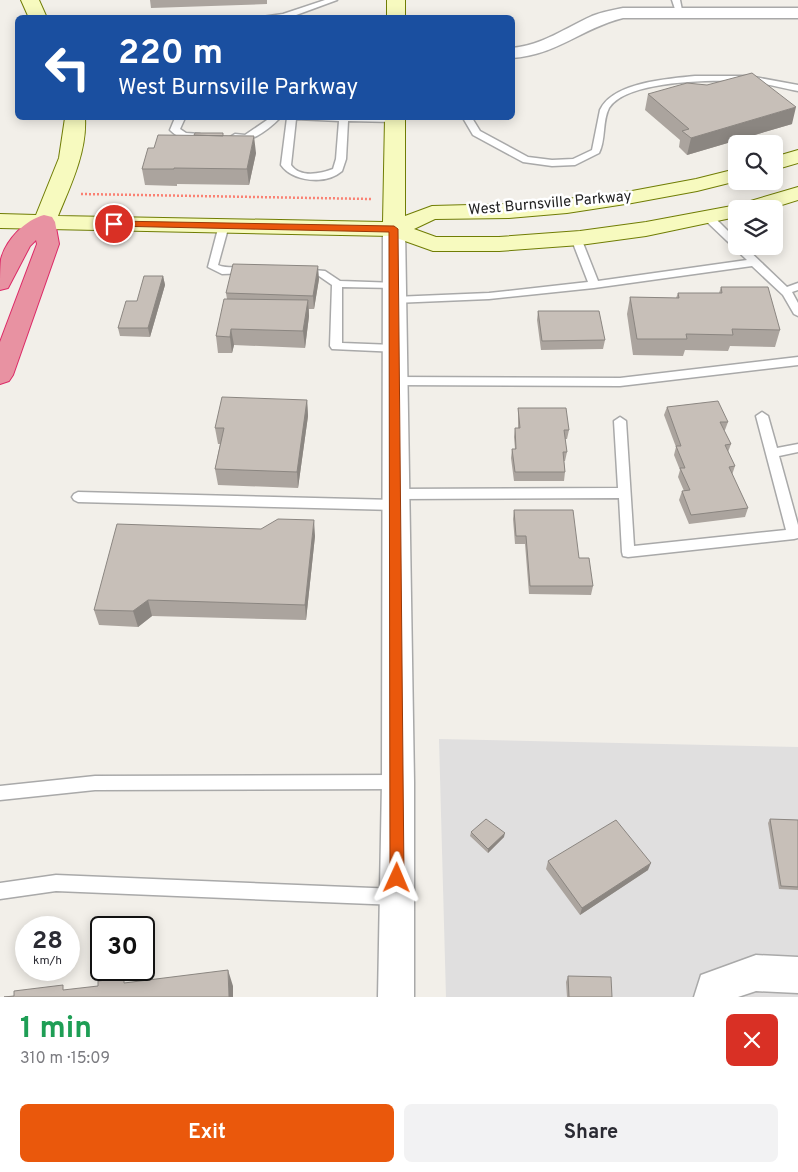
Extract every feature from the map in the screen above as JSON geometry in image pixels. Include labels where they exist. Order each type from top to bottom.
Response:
[{"type":"highway","points":[[0,283],[20,242],[44,222],[48,244],[0,375]]},
{"type":"street","points":[[30,0],[37,15]]},
{"type":"street","points":[[396,0],[396,15]]},
{"type":"street","points":[[515,53],[528,53],[546,47],[600,19],[623,13],[678,7],[798,13]]},
{"type":"street","points":[[44,222],[62,177],[75,134],[75,120]]},
{"type":"street","points":[[395,120],[394,381],[398,782],[396,997]]},
{"type":"street","points":[[783,161],[798,156]]},
{"type":"street","name":"West Burnsville Parkway","points":[[394,229],[432,213],[509,211],[576,205],[632,197],[728,177]]},
{"type":"street","points":[[774,200],[798,193]]},
{"type":"street","name":"West Burnsville Parkway","points":[[0,221],[394,229],[433,244],[499,244],[576,238],[709,218],[728,213]]},
{"type":"street","points":[[713,993],[756,973],[798,975]]},
{"type":"lane","points":[[287,15],[333,0]]},
{"type":"lane","points":[[469,120],[476,133],[526,160],[552,164],[575,162],[596,151],[605,107],[616,97],[633,90],[686,79],[705,78],[751,79],[798,88]]},
{"type":"lane","points":[[179,120],[175,130],[184,136],[207,136]]},
{"type":"lane","points":[[223,137],[247,138],[272,120]]},
{"type":"lane","points":[[292,120],[286,165],[288,171],[294,175],[306,176],[325,176],[337,171],[341,159],[344,120]]},
{"type":"lane","points":[[709,218],[728,236]]},
{"type":"lane","points":[[224,225],[213,267],[222,270],[261,271]]},
{"type":"lane","points":[[576,238],[594,285]]},
{"type":"lane","points":[[748,255],[785,291],[798,312]]},
{"type":"lane","points":[[290,272],[319,272],[329,275],[337,284],[394,292],[489,296],[594,285],[756,262]]},
{"type":"lane","points":[[337,284],[336,346],[394,349]]},
{"type":"lane","points":[[785,291],[798,286]]},
{"type":"lane","points":[[394,381],[620,382],[798,361]]},
{"type":"lane","points":[[620,421],[628,552],[794,534],[762,416]]},
{"type":"lane","points":[[772,453],[798,448]]},
{"type":"lane","points":[[78,497],[395,500],[625,493]]},
{"type":"lane","points":[[0,793],[95,783],[398,782]]},
{"type":"lane","points":[[0,891],[56,883],[397,897]]},
{"type":"shaded area","points":[[439,739],[798,747],[798,997],[446,997]]},
{"type":"building","points":[[752,73],[796,107],[691,138],[682,131],[689,129],[648,94],[687,83],[707,85]]},
{"type":"building","points":[[195,133],[223,133],[223,136],[194,135]]},
{"type":"building","points":[[158,135],[254,136],[247,169],[142,169],[148,148],[154,148]]},
{"type":"building","points":[[233,264],[318,266],[313,296],[226,293]]},
{"type":"building","points":[[144,276],[163,276],[148,328],[118,328],[126,301],[137,301]]},
{"type":"building","points":[[721,287],[768,287],[780,330],[732,329],[733,335],[686,334],[687,339],[637,339],[630,297],[679,298],[678,293],[722,293]]},
{"type":"building","points":[[224,299],[308,300],[303,331],[231,329],[230,337],[216,336]]},
{"type":"building","points":[[538,311],[599,311],[605,340],[542,341]]},
{"type":"building","points":[[222,397],[307,400],[297,472],[215,469],[224,428],[215,428]]},
{"type":"building","points":[[718,401],[728,422],[720,422],[731,444],[725,445],[735,466],[729,467],[748,508],[691,515],[682,491],[690,490],[680,468],[685,468],[676,446],[681,446],[667,407]]},
{"type":"building","points":[[518,408],[566,408],[569,430],[564,430],[567,452],[563,452],[565,472],[515,472],[512,449],[516,449],[515,428],[520,428]]},
{"type":"building","points":[[514,510],[573,510],[579,558],[589,558],[593,586],[530,586],[526,536],[516,536]]},
{"type":"building","points":[[278,519],[314,520],[305,605],[148,600],[133,611],[94,610],[117,524],[261,529]]},
{"type":"building","points":[[486,819],[505,833],[488,849],[471,832]]},
{"type":"building","points":[[770,819],[798,820],[798,887],[781,886]]},
{"type":"building","points":[[616,820],[651,863],[582,908],[548,861]]},
{"type":"building","points":[[228,970],[229,997],[4,997],[14,996],[14,991],[63,985],[63,990],[98,986],[98,981],[124,981],[124,983],[155,981],[155,979]]},
{"type":"building","points":[[568,976],[611,977],[612,997],[569,997]]},
{"type":"route","points":[[114,224],[394,229],[397,878]]}]
